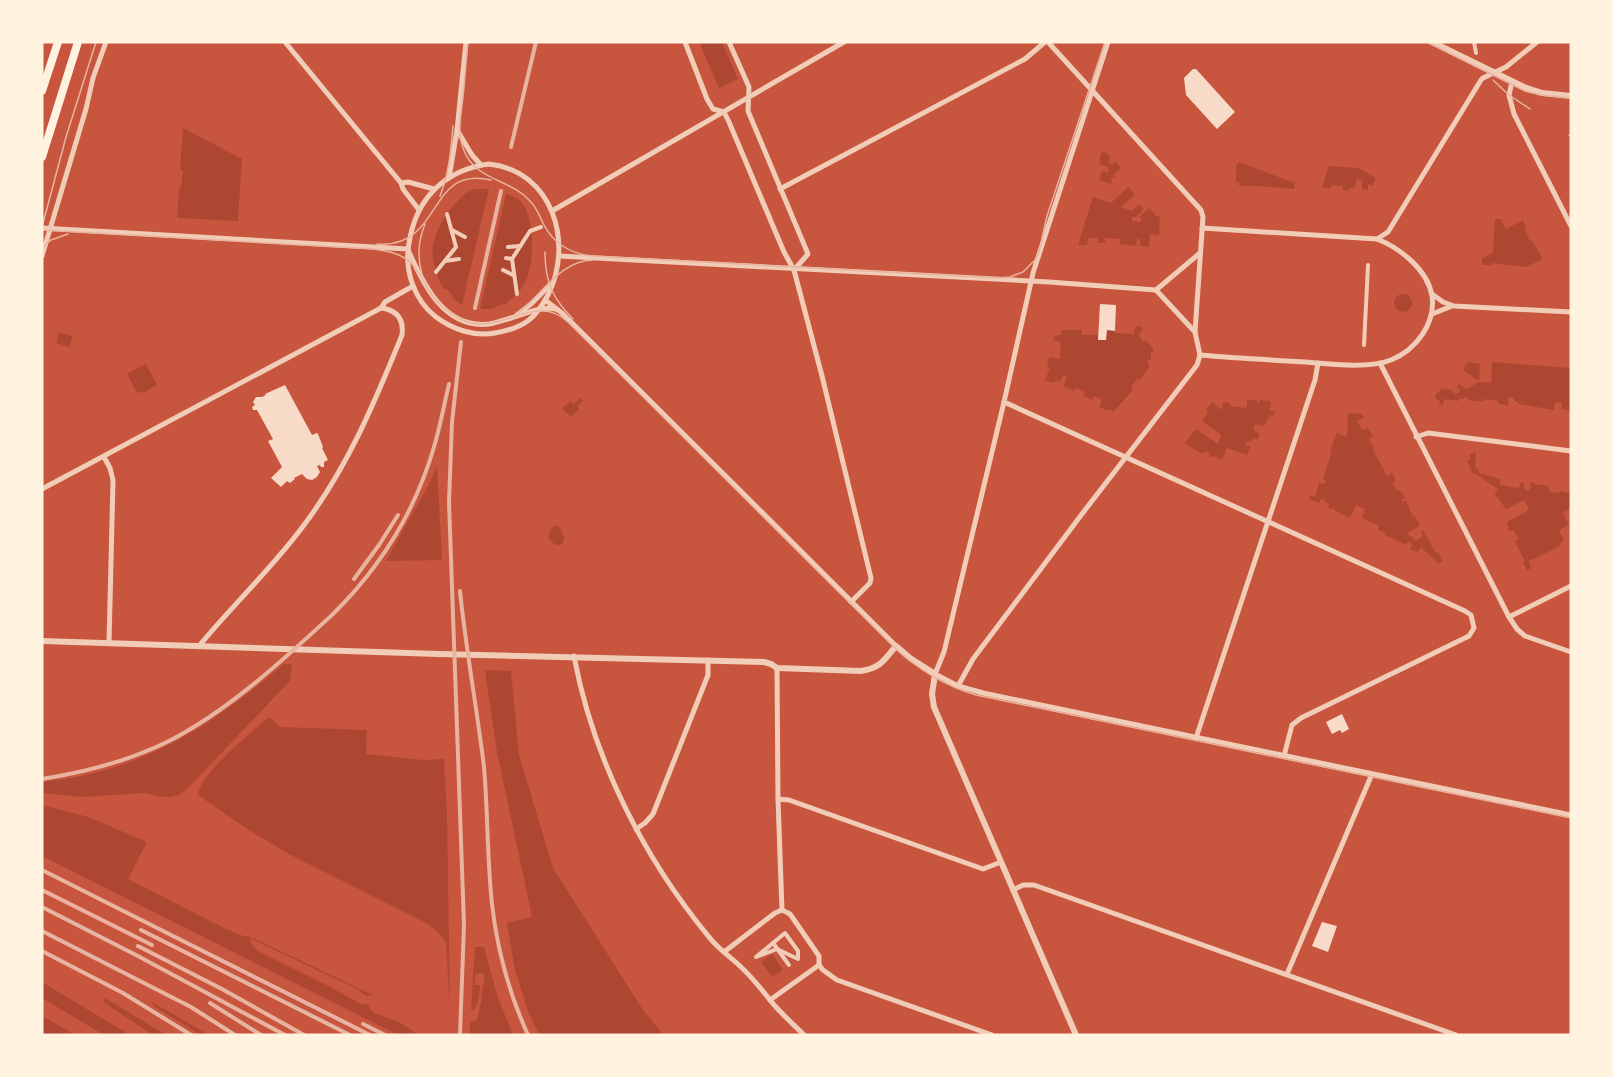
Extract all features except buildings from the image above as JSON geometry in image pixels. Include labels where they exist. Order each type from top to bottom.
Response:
[{"type":"main road","points":[[42,91],[58,42]]},
{"type":"main road","points":[[42,157],[78,42]]},
{"type":"street","points":[[42,256],[86,109],[93,78],[106,42]]},
{"type":"street","points":[[285,42],[401,183],[419,210]]},
{"type":"street","points":[[449,178],[457,130],[466,42]]},
{"type":"street","points":[[685,42],[707,99],[713,109],[724,112],[729,122],[784,252],[794,270],[871,578],[870,583],[851,602]]},
{"type":"street","points":[[729,42],[749,87],[748,111],[808,254],[794,270]]},
{"type":"street","points":[[552,211],[844,42]]},
{"type":"street","points":[[780,189],[1025,59],[1047,42],[1201,210],[1203,217],[1196,332],[1200,355],[1197,365],[968,666],[958,686]]},
{"type":"street","points":[[1076,1035],[934,707],[932,694],[935,674],[944,652],[1004,402],[1031,281],[1108,42]]},
{"type":"street","points":[[1432,42],[1512,82],[1542,93],[1571,96]]},
{"type":"street","points":[[1474,42],[1476,53]]},
{"type":"street","points":[[1377,239],[1388,232],[1477,85],[1483,78],[1506,67],[1537,42]]},
{"type":"street","points":[[1512,82],[1509,95],[1514,114],[1571,226]]},
{"type":"street","points":[[457,130],[481,165]]},
{"type":"street","points":[[489,164],[502,166],[531,182],[544,196],[552,211],[558,233],[559,256],[555,279],[545,300],[528,321],[492,334],[474,333],[445,323],[426,309],[413,286],[408,270],[408,249],[411,230],[419,210],[434,189],[465,170],[489,164]]},
{"type":"street","points":[[401,183],[408,182],[434,189]]},
{"type":"street","points":[[447,214],[456,247]]},
{"type":"street","points":[[517,294],[512,260],[530,231],[541,226]]},
{"type":"street","points":[[42,228],[408,249]]},
{"type":"street","points":[[1200,355],[1318,363],[1380,363],[1405,353],[1421,338],[1432,314],[1430,287],[1411,260],[1387,242],[1377,239],[1202,228]]},
{"type":"street","points":[[451,229],[465,237]]},
{"type":"street","points":[[508,247],[520,246]]},
{"type":"street","points":[[456,247],[462,248]]},
{"type":"street","points":[[436,272],[456,247]]},
{"type":"street","points":[[408,249],[432,296],[440,306],[467,322],[494,323],[549,308],[562,313]]},
{"type":"street","points":[[1156,290],[1200,253]]},
{"type":"street","points":[[559,256],[1031,281],[1156,290],[1196,332]]},
{"type":"street","points":[[506,258],[512,260]]},
{"type":"street","points":[[445,261],[459,259]]},
{"type":"street","points":[[1364,345],[1368,265]]},
{"type":"street","points":[[503,270],[514,276]]},
{"type":"street","points":[[506,320],[525,309],[555,279]]},
{"type":"street","points":[[42,489],[381,308],[385,302],[413,286]]},
{"type":"street","points":[[1432,294],[1454,306],[1571,312]]},
{"type":"street","points":[[545,300],[562,313],[896,646],[910,658],[958,686],[977,692],[1571,815]]},
{"type":"street","points":[[1432,314],[1454,306]]},
{"type":"street","points":[[199,646],[297,534],[316,508],[350,452],[372,409],[402,335],[402,324],[398,315],[391,310],[381,308]]},
{"type":"street","points":[[1196,738],[1315,380],[1318,363]]},
{"type":"street","points":[[1380,363],[1509,617],[1525,636],[1571,652]]},
{"type":"street","points":[[1004,402],[1469,612],[1474,622],[1470,636],[1301,718],[1292,725],[1284,756]]},
{"type":"street","points":[[1416,437],[1428,433],[1571,451]]},
{"type":"street","points":[[104,457],[113,480],[109,642]]},
{"type":"street","points":[[1509,617],[1571,586]]},
{"type":"street","points":[[42,641],[764,662],[777,668],[861,671],[879,666],[896,646]]},
{"type":"street","points":[[573,656],[580,688],[612,779],[636,829],[662,872],[710,938],[743,969],[804,1035]]},
{"type":"street","points":[[636,829],[645,824],[653,814],[708,675],[708,660]]},
{"type":"street","points":[[777,668],[782,910]]},
{"type":"street","points":[[1287,974],[1372,774]]},
{"type":"street","points":[[778,799],[789,800],[983,868],[1001,862]]},
{"type":"street","points":[[1013,890],[1023,885],[1034,885],[1456,1035]]},
{"type":"street","points":[[724,951],[782,910],[790,914],[819,956],[819,965],[837,980],[992,1035]]},
{"type":"street","points":[[785,933],[800,950],[798,959],[777,949],[756,957],[785,933]]},
{"type":"street","points":[[773,943],[789,965]]},
{"type":"street","points":[[770,1000],[819,965]]},
{"type":"shaded area","points":[[699,42],[722,42],[738,79],[719,88]]},
{"type":"shaded area","points":[[183,128],[242,159],[238,221],[177,218],[179,188],[183,171],[180,169]]},
{"type":"shaded area","points":[[1104,151],[1111,158],[1108,161],[1112,165],[1116,162],[1121,168],[1114,174],[1116,177],[1111,179],[1112,184],[1099,180],[1102,171],[1109,173],[1108,167],[1099,164]]},
{"type":"shaded area","points":[[1239,162],[1295,183],[1294,189],[1239,186],[1239,182],[1236,182],[1236,165]]},
{"type":"shaded area","points":[[1329,166],[1358,168],[1376,178],[1372,186],[1368,184],[1368,190],[1362,189],[1362,180],[1356,179],[1355,188],[1349,188],[1349,191],[1343,190],[1343,186],[1331,185],[1331,188],[1322,188]]},
{"type":"shaded area","points":[[1128,187],[1135,194],[1121,207],[1132,211],[1139,204],[1144,209],[1136,217],[1132,217],[1132,221],[1141,222],[1139,217],[1149,208],[1160,217],[1159,235],[1150,234],[1149,247],[1140,246],[1140,239],[1137,239],[1136,246],[1120,244],[1120,239],[1105,238],[1105,243],[1098,243],[1098,238],[1088,238],[1087,245],[1078,245],[1093,197],[1111,203]]},
{"type":"shaded area","points":[[475,189],[489,189],[462,305],[452,298],[452,295],[440,283],[433,262],[433,245],[438,229],[453,206],[468,192]]},
{"type":"shaded area","points":[[506,194],[522,203],[529,220],[532,255],[528,276],[516,295],[505,305],[502,304],[492,309],[480,309]]},
{"type":"shaded area","points":[[1495,219],[1501,219],[1506,229],[1523,220],[1530,241],[1532,240],[1543,259],[1526,267],[1492,263],[1492,265],[1482,265],[1482,258],[1493,253]]},
{"type":"shaded area","points":[[1399,294],[1407,294],[1412,299],[1410,310],[1399,312],[1394,307],[1394,299]]},
{"type":"shaded area","points":[[1140,326],[1143,330],[1138,335],[1153,348],[1151,360],[1147,363],[1150,366],[1140,380],[1137,379],[1131,388],[1133,390],[1113,412],[1110,409],[1109,411],[1099,407],[1102,400],[1094,396],[1092,400],[1083,396],[1084,392],[1076,388],[1074,391],[1063,386],[1067,377],[1063,375],[1060,382],[1045,380],[1050,368],[1047,367],[1049,357],[1060,359],[1061,342],[1053,340],[1055,335],[1061,335],[1062,330],[1082,330],[1082,335],[1098,335],[1098,340],[1106,340],[1107,330],[1134,334],[1135,327]]},
{"type":"shaded area","points":[[59,332],[72,336],[70,347],[56,343]]},
{"type":"shaded area","points":[[1468,362],[1480,364],[1479,381],[1463,370]]},
{"type":"shaded area","points":[[1492,362],[1571,368],[1571,411],[1561,409],[1562,403],[1555,402],[1554,410],[1518,404],[1514,398],[1509,397],[1508,405],[1484,399],[1484,402],[1468,400],[1469,398],[1464,397],[1458,401],[1444,399],[1443,405],[1439,404],[1440,400],[1437,400],[1435,396],[1442,388],[1445,390],[1447,388],[1456,394],[1461,391],[1457,387],[1459,384],[1466,389],[1479,382],[1491,383]]},
{"type":"shaded area","points":[[146,364],[157,385],[143,393],[142,391],[137,393],[127,374]]},
{"type":"shaded area","points":[[580,398],[583,401],[571,417],[562,408],[571,401],[574,404]]},
{"type":"shaded area","points":[[1247,400],[1257,400],[1257,403],[1260,400],[1271,401],[1270,411],[1275,411],[1274,416],[1270,415],[1262,426],[1255,424],[1253,430],[1260,434],[1257,440],[1253,438],[1251,442],[1247,441],[1245,445],[1251,446],[1247,455],[1227,448],[1222,460],[1209,456],[1210,454],[1205,451],[1204,454],[1195,450],[1185,443],[1196,429],[1218,444],[1221,435],[1202,421],[1208,412],[1206,410],[1212,402],[1222,410],[1223,402],[1230,403],[1230,406],[1247,408]]},
{"type":"shaded area","points":[[1348,413],[1362,414],[1364,417],[1357,421],[1362,430],[1368,428],[1373,436],[1369,439],[1373,450],[1387,476],[1392,473],[1396,481],[1392,483],[1405,498],[1401,500],[1402,502],[1406,500],[1413,517],[1415,516],[1420,526],[1407,533],[1416,541],[1423,536],[1421,532],[1423,530],[1443,561],[1439,564],[1421,547],[1418,552],[1410,549],[1412,544],[1408,542],[1406,545],[1378,530],[1379,526],[1362,518],[1365,509],[1356,505],[1350,518],[1334,510],[1334,506],[1332,509],[1328,508],[1329,504],[1324,502],[1325,500],[1321,499],[1319,503],[1309,499],[1311,495],[1315,497],[1319,483],[1325,484],[1326,480],[1323,479],[1337,433],[1347,437]]},
{"type":"shaded area","points":[[1476,452],[1475,468],[1479,469],[1479,473],[1500,479],[1500,485],[1519,488],[1520,482],[1524,483],[1525,490],[1530,491],[1531,482],[1534,482],[1549,486],[1549,492],[1571,493],[1571,508],[1563,513],[1569,525],[1559,530],[1564,540],[1560,546],[1529,561],[1531,568],[1527,570],[1515,542],[1519,539],[1513,530],[1509,531],[1507,522],[1529,510],[1524,500],[1506,509],[1494,493],[1499,490],[1475,473],[1473,474],[1467,461],[1471,459],[1469,455]]},
{"type":"shaded area","points":[[437,466],[442,560],[386,561],[428,486]]},
{"type":"shaded area","points":[[555,525],[560,527],[564,538],[562,544],[554,544],[548,537]]},
{"type":"shaded area","points":[[284,664],[292,664],[290,680],[287,684],[179,795],[162,797],[144,793],[82,797],[42,793],[42,782],[78,777],[112,768],[173,743],[229,708]]},
{"type":"shaded area","points":[[485,670],[511,671],[519,755],[553,868],[643,1010],[664,1035],[539,1035],[528,1011],[515,970],[507,923],[532,917],[497,752]]},
{"type":"shaded area","points":[[269,717],[280,727],[367,730],[366,754],[423,760],[444,759],[450,1010],[446,943],[435,930],[426,923],[289,854],[247,829],[198,795],[201,786],[217,765]]},
{"type":"shaded area","points":[[42,805],[88,817],[147,842],[128,879],[224,928],[243,936],[249,936],[373,995],[366,996],[357,989],[250,938],[253,946],[260,953],[361,1004],[370,1005],[374,1013],[399,1022],[419,1035],[398,1035],[42,856]]},
{"type":"shaded area","points":[[475,947],[484,947],[497,995],[513,1035],[470,1035],[470,1022],[477,1020],[484,985],[484,973],[475,974],[475,985],[480,985],[476,1007],[471,1010]]},
{"type":"shaded area","points":[[772,954],[783,970],[772,977],[761,962]]},
{"type":"shaded area","points":[[42,982],[130,1035],[104,1035],[42,998]]},
{"type":"shaded area","points":[[105,998],[166,1035],[153,1035],[103,1002]]},
{"type":"shaded area","points":[[152,1002],[209,1035],[201,1035],[154,1006]]},
{"type":"shaded area","points":[[42,1016],[76,1035],[42,1035]]},
{"type":"tram line","points":[[42,227],[66,137],[96,42]]},
{"type":"tram line","points":[[468,42],[460,129],[461,142],[466,155],[479,170],[524,196],[535,207],[548,232],[564,247],[593,256],[998,278],[1010,277],[1023,272],[1035,260],[1039,252],[1047,216],[1105,42]]},
{"type":"tram line","points":[[1427,42],[1525,91],[1571,98]]},
{"type":"tram line","points":[[1493,80],[1509,95],[1530,109]]},
{"type":"tram line","points":[[440,196],[448,170],[453,126]]},
{"type":"tram line","points":[[377,244],[398,242],[412,235],[424,223],[445,194],[463,180],[475,178],[491,180]]},
{"type":"tram line","points":[[422,274],[419,249],[425,224]]},
{"type":"tram line","points":[[42,230],[374,249],[397,254],[409,261],[440,304],[450,313],[468,322],[481,324],[494,322],[532,312],[545,311],[557,314],[569,323],[895,648],[913,663],[943,682],[976,695],[1571,818]]},
{"type":"tram line","points":[[42,248],[51,240],[68,234]]},
{"type":"tram line","points":[[545,252],[546,272],[551,288],[560,304],[573,319]]},
{"type":"tram line","points":[[518,313],[562,272],[582,261],[594,260]]},
{"type":"railway","points":[[511,147],[536,42]]},
{"type":"railway","points":[[475,308],[501,191]]},
{"type":"railway","points":[[460,1035],[464,925],[449,502],[452,422],[461,342]]},
{"type":"railway","points":[[42,779],[123,760],[154,748],[191,729],[254,684],[332,615],[366,578],[394,538],[406,516],[417,494],[434,447],[449,384]]},
{"type":"railway","points":[[354,579],[398,515]]},
{"type":"railway","points":[[460,591],[484,767],[494,921],[510,987],[528,1035]]},
{"type":"railway","points":[[42,870],[370,1035]]},
{"type":"railway","points":[[42,890],[152,945]]},
{"type":"railway","points":[[42,907],[285,1035]]},
{"type":"railway","points":[[141,930],[350,1035]]},
{"type":"railway","points":[[42,931],[191,1007],[235,1035]]},
{"type":"railway","points":[[138,946],[304,1035]]},
{"type":"railway","points":[[42,951],[123,993],[191,1035]]},
{"type":"railway","points":[[210,1003],[261,1035]]},
{"type":"railway","points":[[363,1024],[385,1035]]}]
